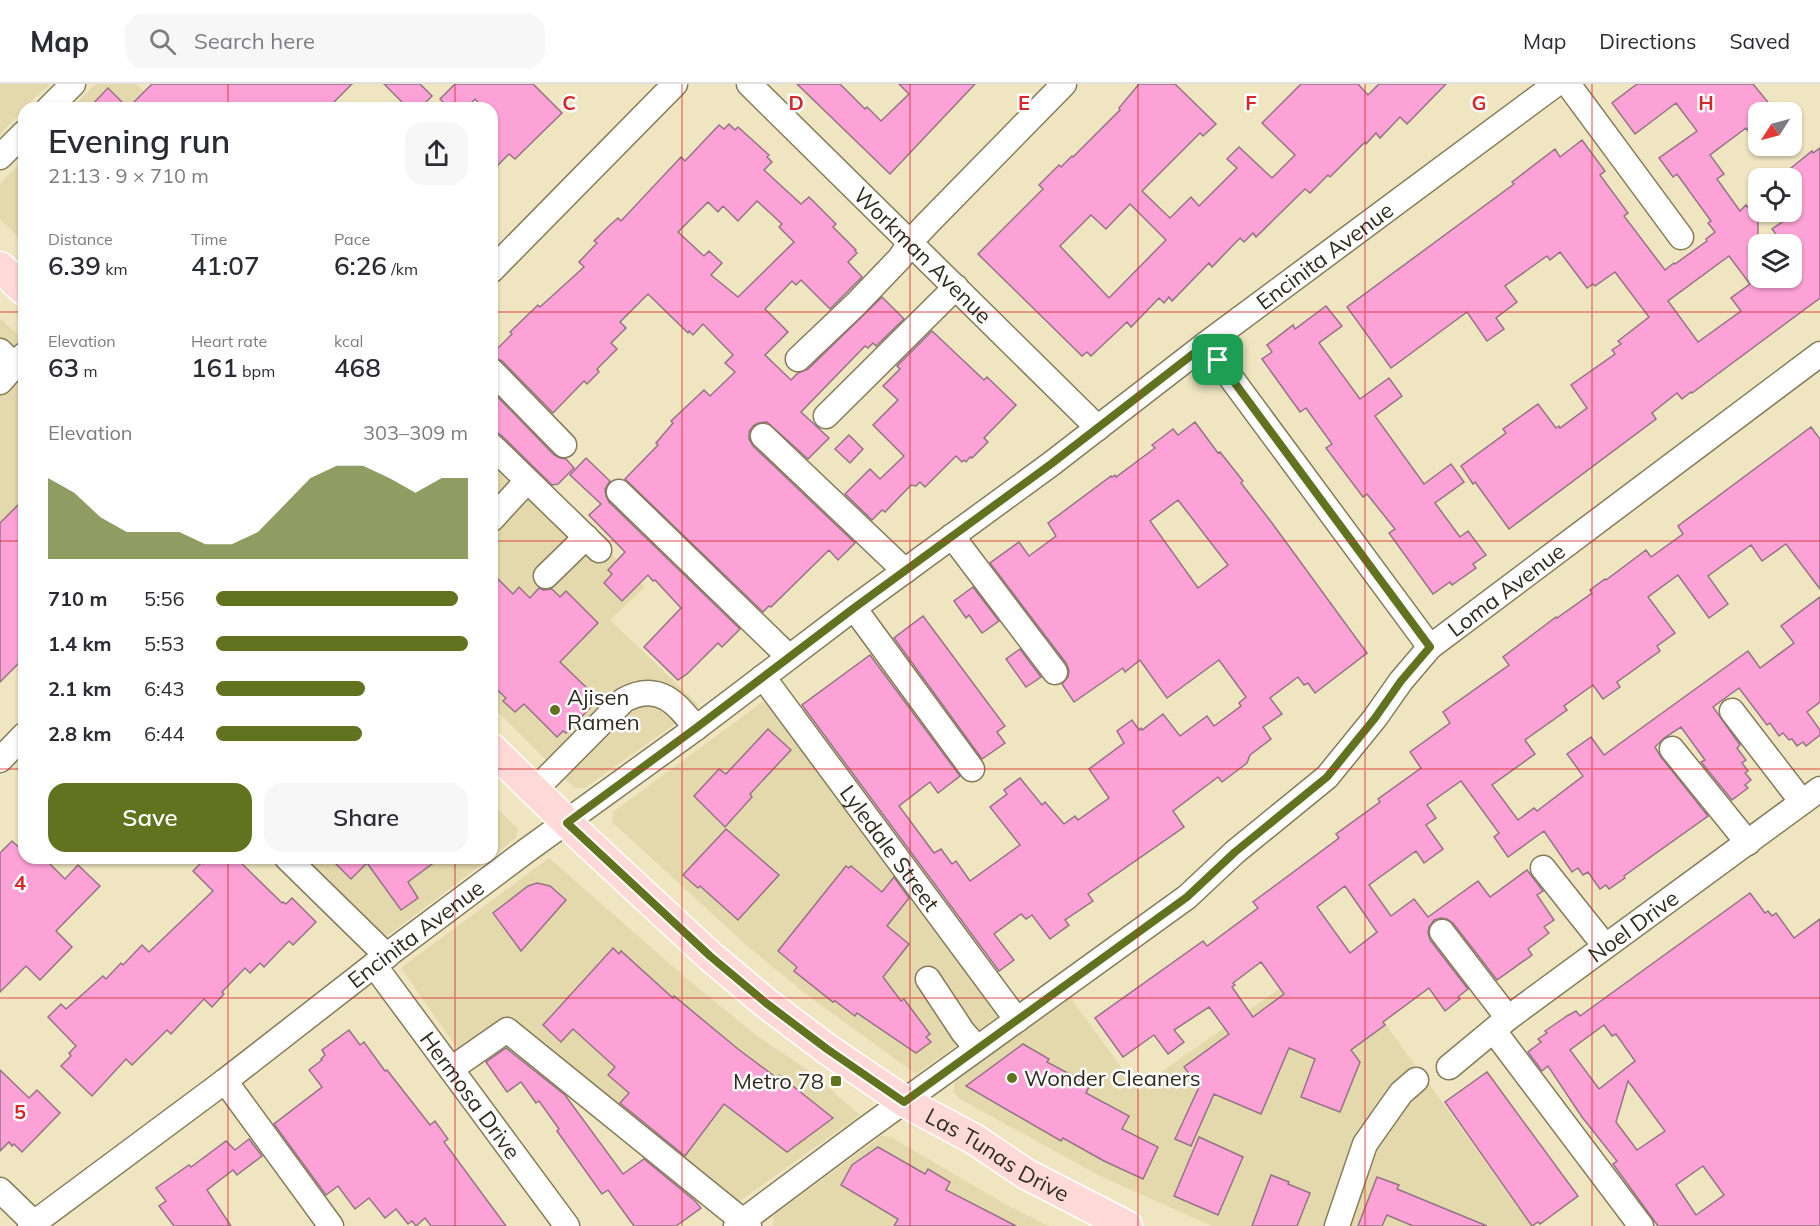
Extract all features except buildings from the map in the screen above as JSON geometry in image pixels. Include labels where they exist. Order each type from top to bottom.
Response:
[{"type":"main road","points":[[0,267],[18,284]]},
{"type":"main road","name":"Las Tunas Drive","points":[[498,755],[567,823],[710,956],[766,1003],[827,1049],[904,1102],[974,1139],[1026,1174],[1127,1226]]},
{"type":"street","points":[[55,102],[73,84]]},
{"type":"street","points":[[498,264],[675,84]]},
{"type":"street","name":"Workman Avenue","points":[[749,84],[911,241],[1098,428]]},
{"type":"street","points":[[798,359],[856,304],[900,258],[911,241],[1064,84]]},
{"type":"street","name":"Encinita Avenue","points":[[32,1224],[225,1081],[526,851],[696,728],[1556,84]]},
{"type":"street","points":[[1568,84],[1681,237]]},
{"type":"street","points":[[0,157],[18,139]]},
{"type":"street","points":[[826,416],[956,287]]},
{"type":"street","points":[[1206,344],[1430,647]]},
{"type":"street","name":"Loma Avenue","points":[[742,1224],[863,1131],[1187,897],[1235,852],[1327,777],[1430,647],[1820,354]]},
{"type":"street","points":[[498,377],[564,445]]},
{"type":"street","points":[[763,436],[905,571]]},
{"type":"street","points":[[498,452],[593,543],[546,576]]},
{"type":"street","points":[[498,512],[527,481]]},
{"type":"street","points":[[619,492],[789,657]]},
{"type":"street","points":[[952,536],[1055,672]]},
{"type":"street","points":[[854,608],[972,769]]},
{"type":"street","name":"Lyledale Street","points":[[763,677],[1017,1020]]},
{"type":"street","points":[[534,791],[624,700],[631,696],[653,694],[667,697],[677,704],[696,728]]},
{"type":"street","points":[[1732,711],[1811,795]]},
{"type":"street","points":[[0,760],[18,741]]},
{"type":"street","points":[[1672,749],[1748,843]]},
{"type":"street","name":"Noel Drive","points":[[1449,1067],[1501,1024],[1811,795]]},
{"type":"street","name":"Hermosa Drive","points":[[293,864],[381,960],[451,1069],[567,1226]]},
{"type":"street","points":[[1543,868],[1605,946]]},
{"type":"street","points":[[1442,932],[1501,1024],[1641,1226]]},
{"type":"street","points":[[928,979],[963,1032],[977,1048]]},
{"type":"street","points":[[451,1069],[507,1030],[742,1224]]},
{"type":"street","points":[[1336,1226],[1365,1144],[1401,1093],[1416,1080]]},
{"type":"street","points":[[225,1081],[331,1226]]},
{"type":"street","points":[[0,1190],[32,1224]]},
{"type":"shaded area","points":[[0,84],[50,84],[30,102],[18,102],[18,115],[0,135]]},
{"type":"shaded area","points":[[95,84],[137,84],[154,102],[78,102]]},
{"type":"shaded area","points":[[18,165],[18,237],[0,219],[0,184]]},
{"type":"shaded area","points":[[0,318],[18,335],[18,604],[0,588]]},
{"type":"shaded area","points":[[498,444],[645,587],[610,620],[700,706],[585,788],[574,788],[498,712]]},
{"type":"shaded area","points":[[769,697],[1003,1013],[916,1074],[807,995],[745,944],[612,822],[613,812]]},
{"type":"shaded area","points":[[498,809],[518,829],[516,838],[498,852]]},
{"type":"shaded area","points":[[549,858],[686,978],[756,1035],[811,1072],[860,1115],[736,1204],[506,1025],[462,1055],[401,968]]},
{"type":"shaded area","points":[[303,864],[482,864],[382,940]]},
{"type":"shaded area","points":[[1333,951],[1415,1065],[1397,1090],[1326,1226],[1212,1226],[1098,1175],[960,1099],[953,1092],[955,1081],[1070,997],[1137,1089]]},
{"type":"shaded area","points":[[1425,1078],[1531,1226],[1347,1226],[1370,1145]]},
{"type":"shaded area","points":[[881,1136],[891,1137],[1005,1204],[1049,1226],[773,1226],[773,1216]]},
{"type":"place","name":"Ajisen Ramen","points":[[555,710]]},
{"type":"place","name":"Wonder Cleaners","points":[[1012,1078]]},
{"type":"place","name":"Metro 78","points":[[836,1081]]},
{"type":"route","points":[[1206,344],[1218,360],[1430,647],[1401,681],[1346,756],[1327,777],[1235,852],[1187,897],[904,1102],[827,1049],[766,1003],[710,956],[567,823],[1051,464],[1206,344]]}]
